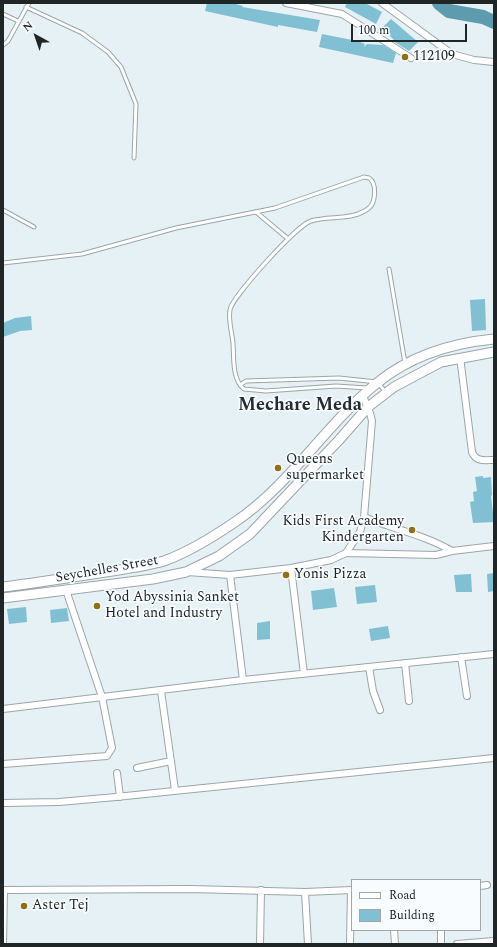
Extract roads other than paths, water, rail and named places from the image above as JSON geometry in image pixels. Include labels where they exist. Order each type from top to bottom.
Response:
[{"type":"main road","name":"Seychelles Street","points":[[3,587],[132,568],[164,561],[191,549],[236,522],[260,503],[374,386],[405,365],[447,347],[494,339]]},
{"type":"main road","name":"Seychelles Street","points":[[3,598],[153,580],[186,572],[219,556],[250,534],[339,440],[368,407],[413,375],[441,362],[460,357],[494,352]]},
{"type":"street","points":[[286,3],[342,14],[411,58]]},
{"type":"street","points":[[382,3],[452,54],[474,60],[494,62]]},
{"type":"street","points":[[460,357],[472,452],[474,457],[478,460],[494,460]]},
{"type":"street","points":[[346,553],[358,537],[364,517],[372,421],[363,396]]},
{"type":"street","points":[[364,517],[392,528],[436,542],[452,551]]},
{"type":"street","points":[[186,572],[230,575],[291,568],[331,560],[346,553],[436,555],[452,551],[494,546]]},
{"type":"street","points":[[291,568],[304,674]]},
{"type":"street","points":[[230,575],[243,680]]},
{"type":"street","points":[[3,764],[107,756],[112,748],[102,697],[66,590]]},
{"type":"street","points":[[3,709],[243,680],[461,657],[494,654],[494,660]]},
{"type":"street","points":[[461,657],[467,696]]},
{"type":"street","points":[[405,663],[408,701]]},
{"type":"street","points":[[369,667],[373,691],[380,710]]},
{"type":"street","points":[[161,691],[175,790]]},
{"type":"street","points":[[3,803],[59,802],[120,797],[175,790],[494,758]]},
{"type":"street","points":[[137,768],[171,761]]},
{"type":"street","points":[[117,773],[120,797]]},
{"type":"street","points":[[481,886],[487,885]]},
{"type":"street","points":[[3,944],[4,890],[261,890],[306,892],[351,890],[350,944]]},
{"type":"street","points":[[260,944],[261,890]]},
{"type":"street","points":[[306,892],[308,944]]},
{"type":"street","points":[[394,931],[394,944]]},
{"type":"street","points":[[441,931],[441,944]]},
{"type":"street","points":[[457,944],[494,941]]},
{"type":"lane","points":[[3,45],[8,41],[29,3]]},
{"type":"lane","points":[[26,7],[82,34],[108,52],[121,67],[136,104],[134,158]]},
{"type":"lane","points":[[3,14],[18,21]]},
{"type":"lane","points":[[3,264],[82,254],[176,228],[275,208],[364,177],[372,180],[374,184],[374,201],[368,209],[360,214],[311,220],[299,227],[287,238],[238,296],[230,309],[236,380],[247,390],[266,392],[336,386],[374,386],[383,396]]},
{"type":"lane","points":[[3,210],[34,227]]},
{"type":"lane","points":[[256,212],[287,238]]},
{"type":"lane","points":[[389,269],[405,365]]},
{"type":"lane","points":[[240,385],[246,380],[356,379],[374,386],[383,396]]},
{"type":"waterway","points":[[439,3],[449,11],[483,17],[494,22]]},
{"type":"place","name":"112109","points":[[405,57]]},
{"type":"place","name":"Queens supermarket","points":[[278,468]]},
{"type":"place","name":"Kids First Academy Kindergarten","points":[[412,530]]},
{"type":"place","name":"Yonis Pizza","points":[[286,575]]},
{"type":"place","name":"Yod Abyssinia Sanket Hotel and Industry","points":[[97,606]]},
{"type":"place","name":"Aster Tej","points":[[24,906]]},
{"type":"district","name":"Mechare Meda","points":[[300,406]]}]
